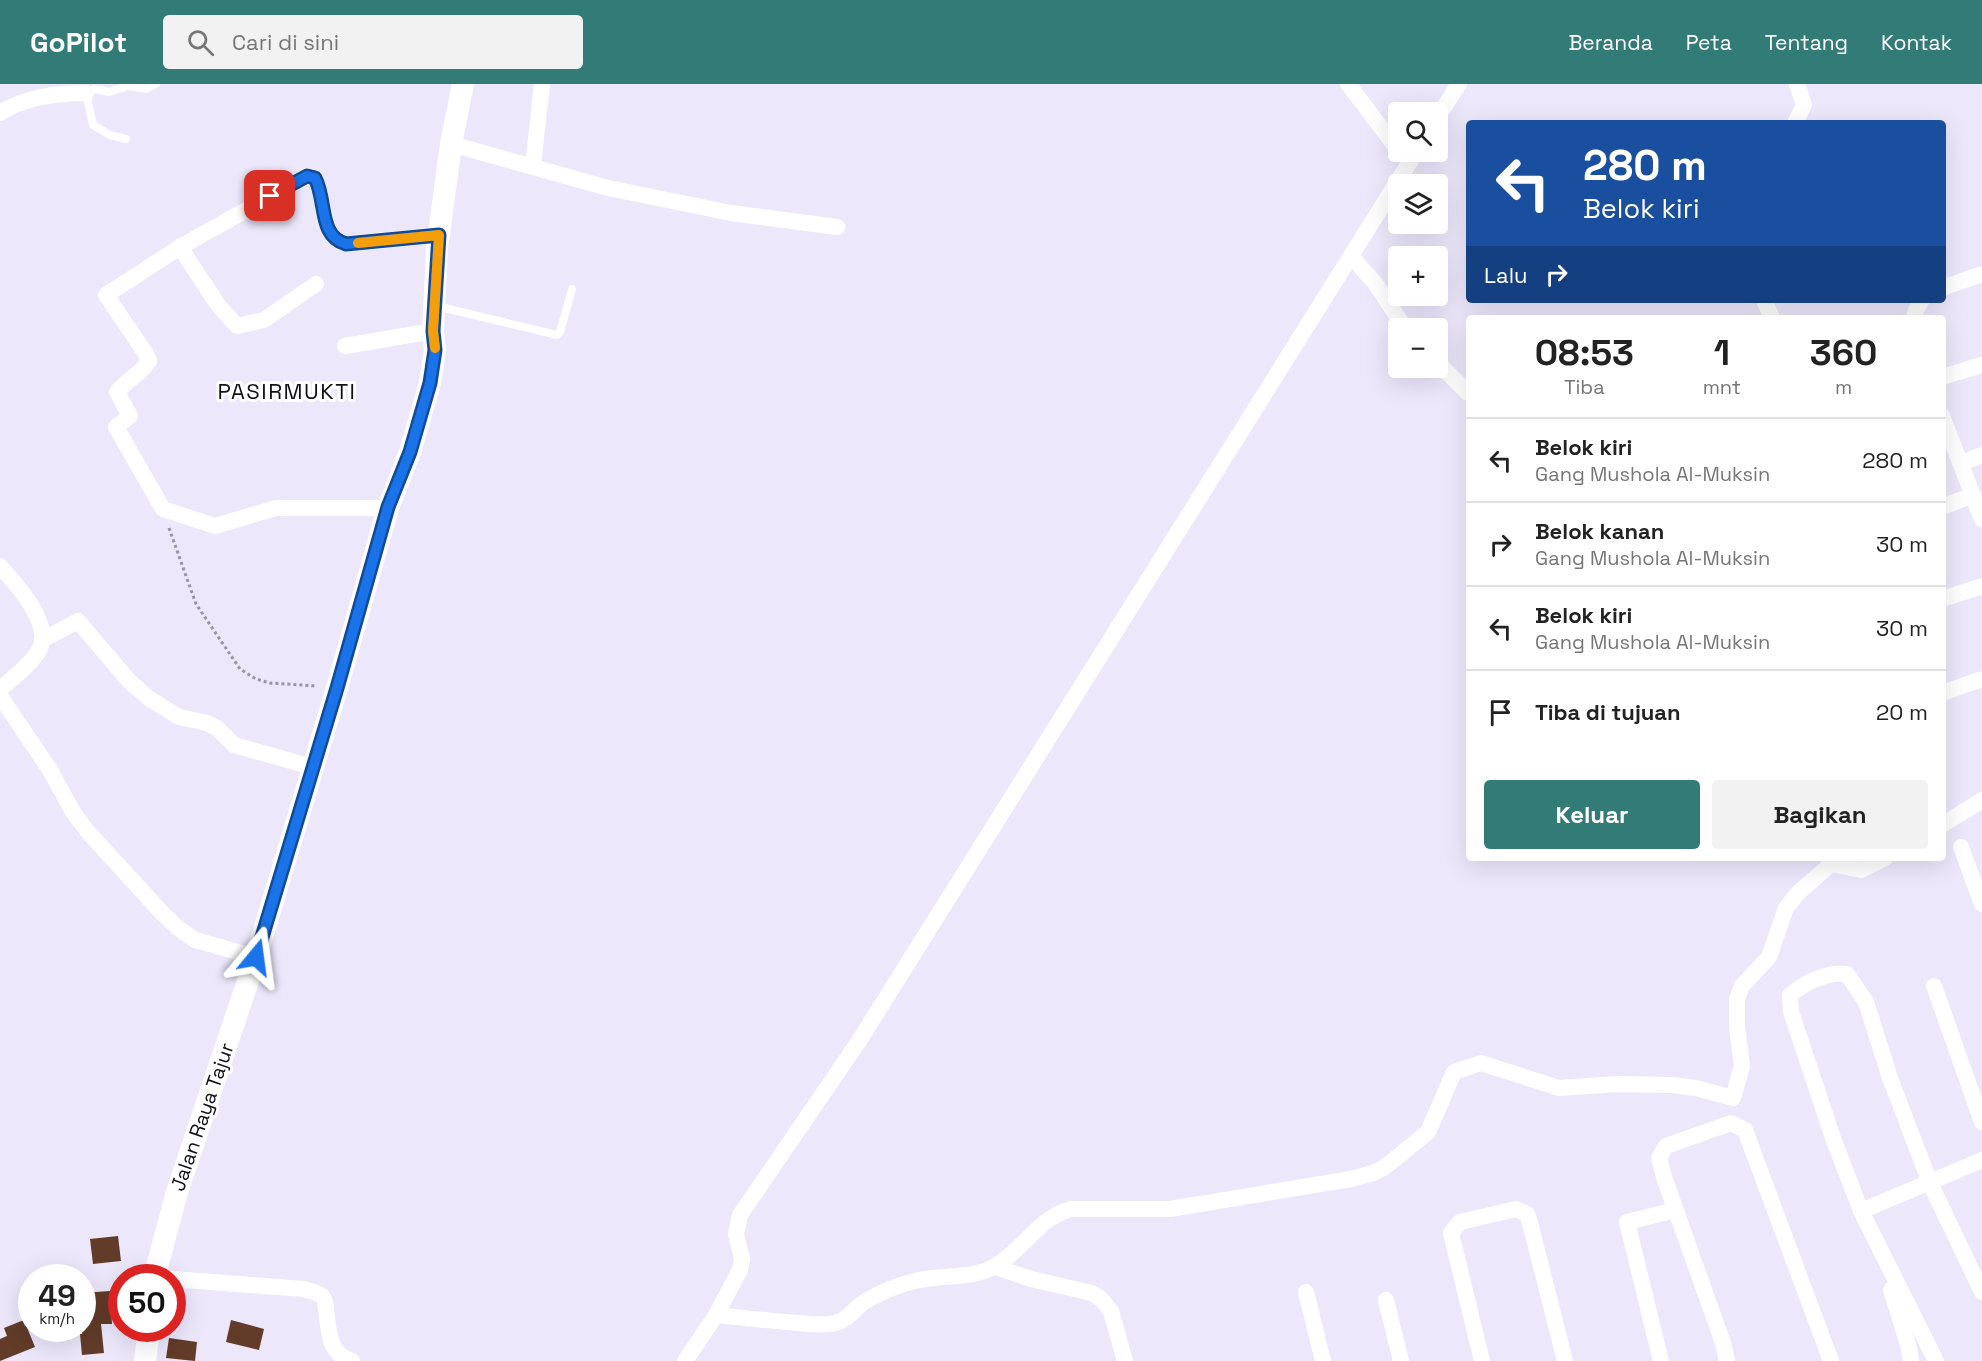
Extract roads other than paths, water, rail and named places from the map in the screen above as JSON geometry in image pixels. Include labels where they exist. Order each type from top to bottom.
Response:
[{"type":"main road","name":"Jalan Raya Tajur","points":[[158,1264],[177,1192],[256,957],[337,688],[388,507],[410,452],[430,383],[435,350],[433,331],[439,235],[451,144],[463,84]]},
{"type":"main road","points":[[145,1361],[147,1342]]},
{"type":"street","points":[[533,166],[542,84]]},
{"type":"street","points":[[1348,84],[1388,132]]},
{"type":"street","points":[[1447,102],[1459,84]]},
{"type":"street","points":[[1796,120],[1804,105],[1797,84]]},
{"type":"street","points":[[0,113],[14,104],[64,93],[86,93]]},
{"type":"street","points":[[451,144],[608,188],[731,213],[837,227]]},
{"type":"street","points":[[686,1361],[716,1315],[740,1270],[742,1259],[736,1234],[740,1215],[859,1041],[1351,256],[1402,162]]},
{"type":"street","points":[[388,507],[276,508],[215,526],[163,509],[116,427],[130,416],[117,392],[143,370],[149,361],[106,295],[180,247],[307,176],[315,178],[319,187],[328,233],[337,242],[346,244],[439,235]]},
{"type":"street","points":[[180,247],[218,305],[237,326],[264,320],[316,284]]},
{"type":"street","points":[[1351,256],[1375,282],[1399,318]]},
{"type":"street","points":[[1946,287],[1982,274]]},
{"type":"street","points":[[345,346],[433,331]]},
{"type":"street","points":[[1946,376],[1982,365]]},
{"type":"street","points":[[1448,373],[1466,391]]},
{"type":"street","points":[[1946,426],[1982,519]]},
{"type":"street","points":[[1961,463],[1982,455]]},
{"type":"street","points":[[1946,505],[1973,495]]},
{"type":"street","points":[[0,566],[35,612],[41,625],[42,640],[39,651],[0,689]]},
{"type":"street","points":[[1946,598],[1982,586]]},
{"type":"street","points":[[42,640],[78,621],[129,681],[150,699],[179,717],[207,723],[217,728],[234,745],[312,767]]},
{"type":"street","points":[[1946,692],[1982,678]]},
{"type":"street","points":[[0,696],[50,770],[73,812],[88,832],[163,914],[195,940],[256,957]]},
{"type":"street","points":[[1946,822],[1982,800]]},
{"type":"street","points":[[1961,847],[1982,904]]},
{"type":"street","points":[[716,1315],[759,1321],[821,1325],[837,1323],[869,1300],[913,1281],[978,1273],[995,1267],[1056,1213],[1071,1209],[1170,1209],[1351,1179],[1373,1173],[1405,1152],[1428,1132],[1454,1072],[1481,1064],[1559,1088],[1617,1084],[1673,1085],[1696,1088],[1733,1098],[1742,1066],[1737,1027],[1737,999],[1742,986],[1768,957],[1786,908],[1798,893],[1831,864],[1861,870],[1879,861]]},
{"type":"street","points":[[1936,1361],[1861,1211],[1833,1138],[1791,1012],[1790,995],[1800,986],[1837,972],[1847,974],[1866,1002],[1890,1078],[1930,1184],[1982,1292]]},
{"type":"street","points":[[1934,986],[1982,1122]]},
{"type":"street","points":[[1721,1359],[1659,1158],[1666,1146],[1731,1123],[1745,1130],[1828,1360]]},
{"type":"street","points":[[1861,1211],[1930,1184],[1982,1160]]},
{"type":"street","points":[[1482,1361],[1451,1233],[1460,1222],[1516,1209],[1527,1214],[1529,1219],[1565,1361]]},
{"type":"street","points":[[1660,1361],[1627,1222],[1676,1210]]},
{"type":"street","points":[[1875,1241],[1910,1348],[1911,1361]]},
{"type":"street","points":[[995,1267],[1031,1279],[1092,1293],[1101,1299],[1112,1311],[1125,1361]]},
{"type":"street","points":[[186,1280],[304,1289],[320,1294],[324,1299],[330,1338],[336,1352],[342,1358],[352,1361]]},
{"type":"street","points":[[1306,1292],[1323,1361]]},
{"type":"street","points":[[1386,1300],[1401,1361]]},
{"type":"lane","points":[[126,139],[110,135],[93,125],[86,93],[94,89],[109,92],[128,86],[146,89],[156,84]]},
{"type":"lane","points":[[435,306],[556,335],[560,332],[572,290]]},
{"type":"district","name":"PASIRMUKTI","points":[[287,391]]}]
